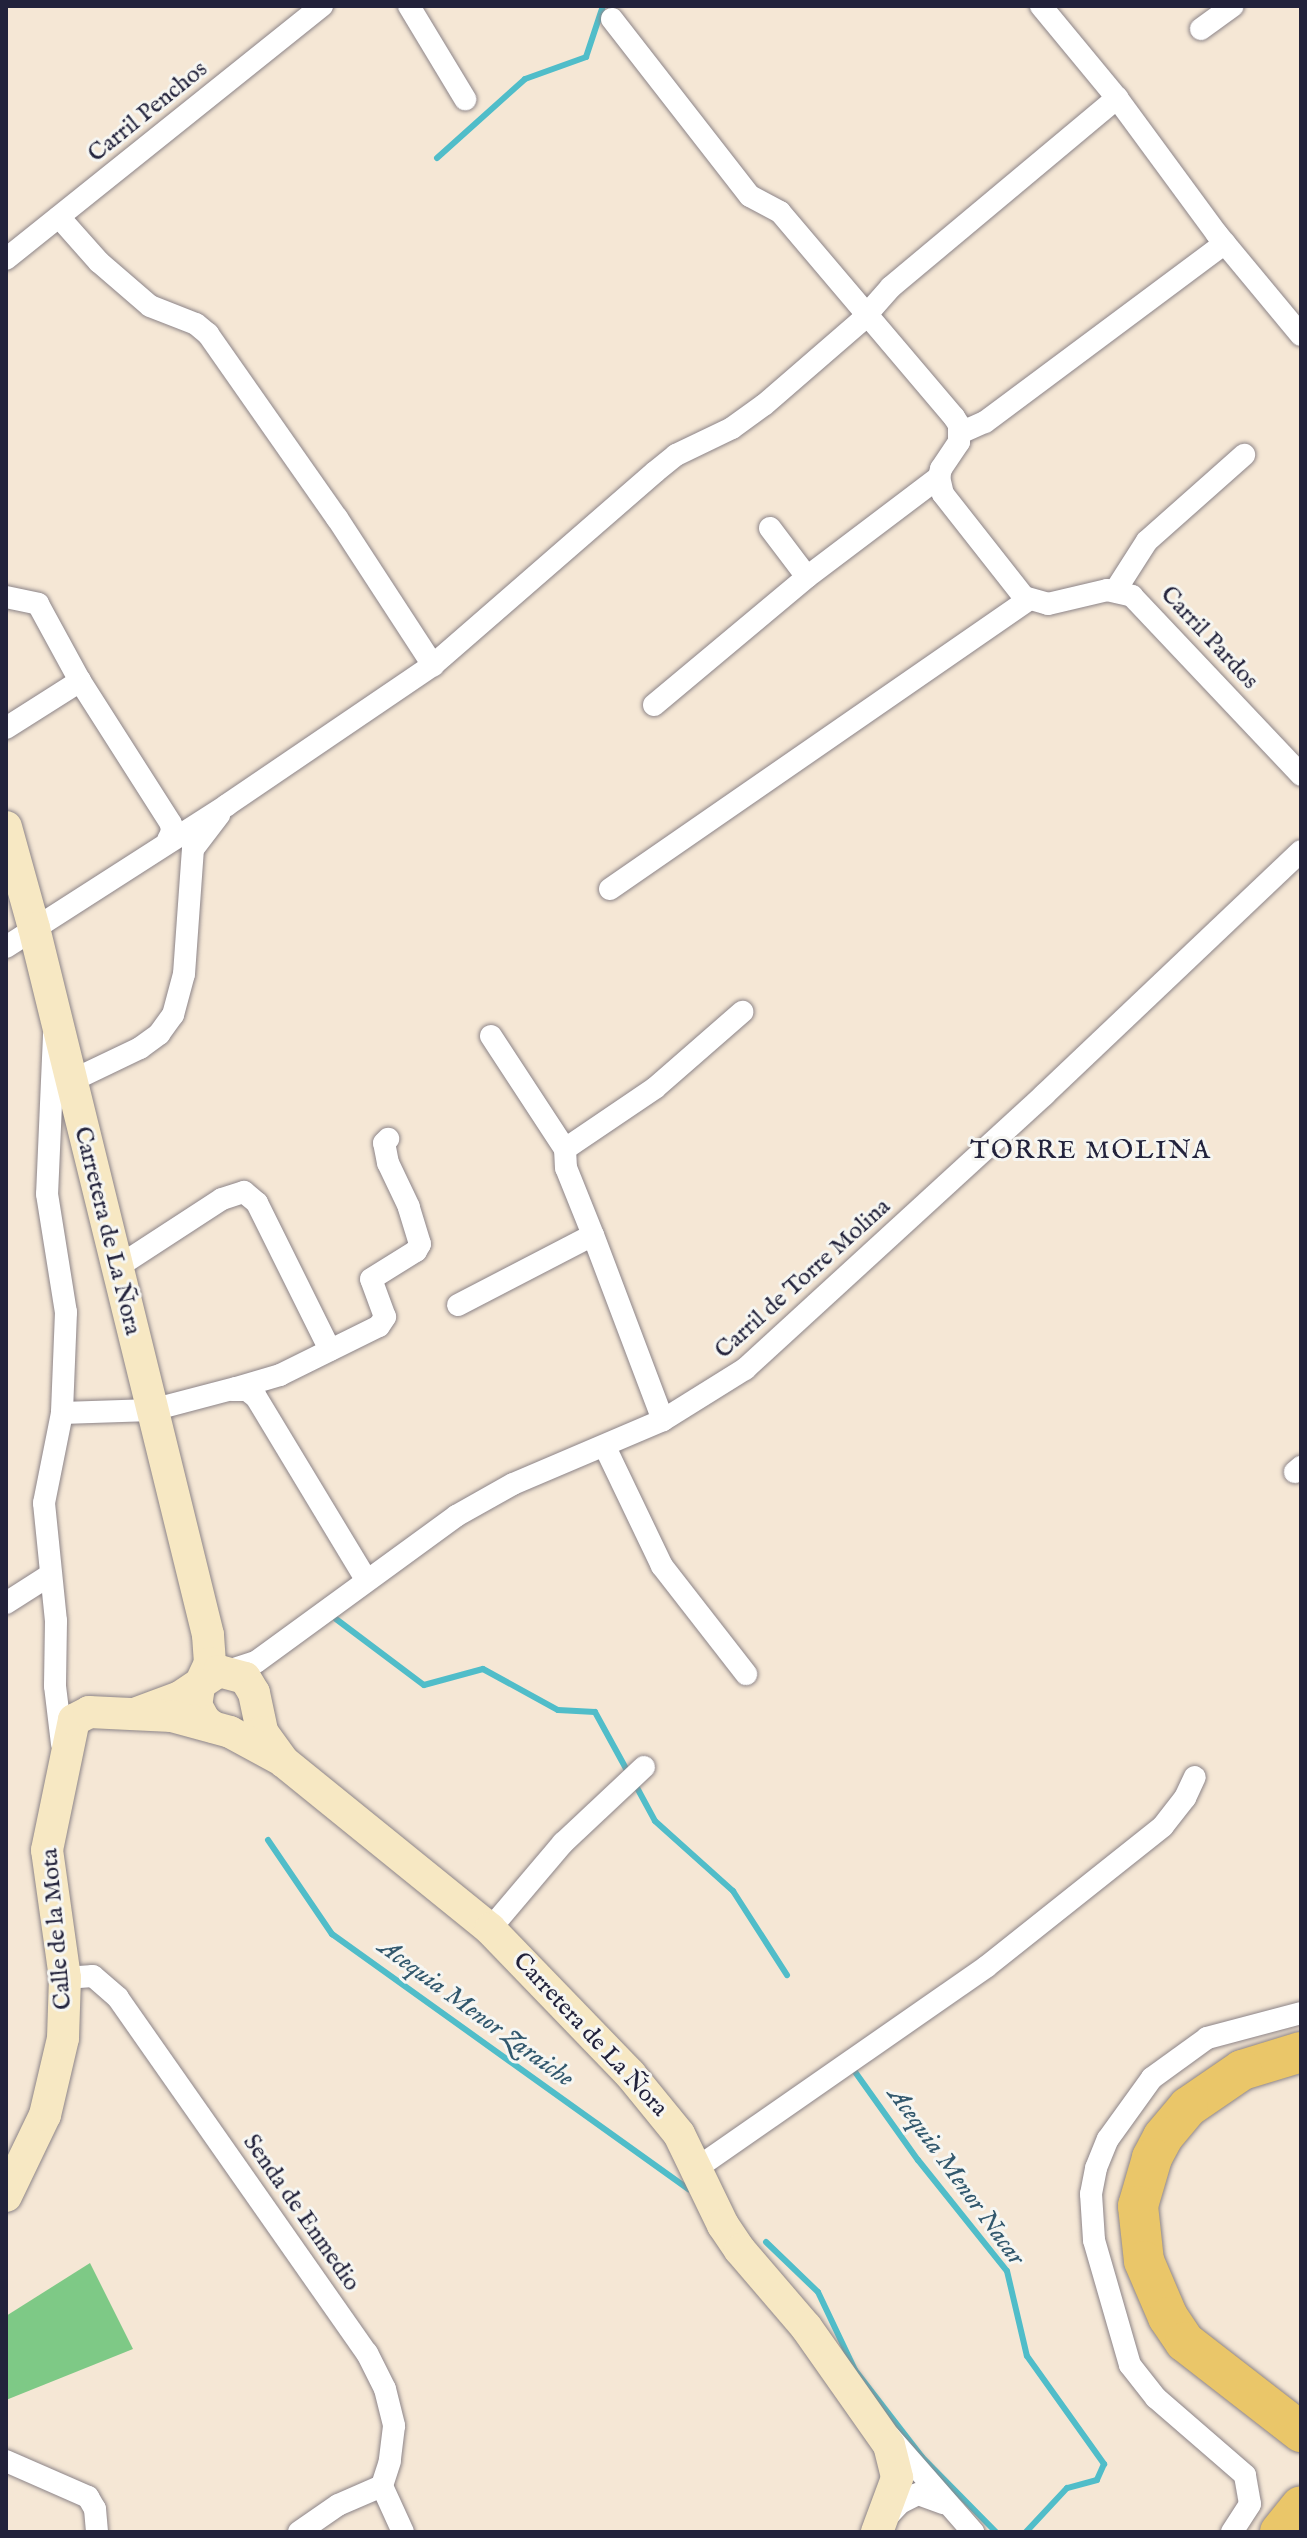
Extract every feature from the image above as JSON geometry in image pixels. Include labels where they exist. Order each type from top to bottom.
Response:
[{"type":"highway","points":[[1292,2414],[1185,2342],[1168,2317],[1144,2261],[1138,2206],[1152,2158],[1188,2107],[1242,2070],[1301,2052]]},
{"type":"highway","points":[[1292,2414],[1220,2348],[1180,2300],[1169,2277],[1158,2229],[1162,2185],[1178,2152],[1200,2123],[1253,2087],[1301,2077]]},
{"type":"highway","points":[[1280,2532],[1301,2506]]},
{"type":"main road","name":"Carretera de La Ñora","points":[[6,827],[34,928],[69,1082],[208,1635],[210,1663],[216,1675]]},
{"type":"main road","points":[[216,1675],[196,1705],[205,1721],[284,1762]]},
{"type":"main road","points":[[137,1713],[180,1697],[216,1675],[245,1678],[255,1698],[262,1732],[284,1762]]},
{"type":"main road","points":[[89,1712],[137,1713],[217,1728],[240,1726],[253,1712],[255,1698]]},
{"type":"main road","name":"Calle de la Mota","points":[[6,2196],[34,2141],[56,2077],[66,2013],[65,1978],[47,1850],[74,1720],[89,1712]]},
{"type":"main road","name":"Carretera de La Ñora","points":[[284,1762],[490,1929],[661,2109],[697,2168],[723,2225],[740,2250],[783,2297],[875,2419],[894,2457],[897,2478],[879,2529]]},
{"type":"street","name":"Carril Penchos","points":[[6,259],[322,6]]},
{"type":"street","points":[[409,6],[465,99]]},
{"type":"street","points":[[1041,6],[1117,98],[1225,243],[1301,335]]},
{"type":"street","points":[[1201,29],[1233,6]]},
{"type":"street","points":[[612,19],[750,196],[780,212],[869,312],[948,408],[960,433],[959,442],[939,477],[807,577],[654,705]]},
{"type":"street","points":[[6,947],[227,805],[433,665],[676,455],[724,433],[754,413],[869,312],[891,287],[1117,98]]},
{"type":"street","points":[[59,217],[99,262],[150,306],[196,324],[208,334],[337,518],[433,665]]},
{"type":"street","points":[[960,433],[985,422],[1225,243]]},
{"type":"street","points":[[939,477],[949,503],[1028,600],[1048,604],[1115,591],[1147,541],[1244,455]]},
{"type":"street","points":[[770,528],[807,577]]},
{"type":"street","name":"Carril Pardos","points":[[1115,591],[1132,596],[1149,611],[1301,775]]},
{"type":"street","points":[[6,597],[38,604],[80,681],[171,824],[172,832],[164,843]]},
{"type":"street","points":[[610,889],[1028,600]]},
{"type":"street","points":[[6,728],[80,681]]},
{"type":"street","points":[[69,1082],[140,1048],[159,1034],[173,1015],[184,974],[193,849],[227,805]]},
{"type":"street","points":[[164,843],[180,843],[191,863]]},
{"type":"street","name":"Carril de Torre Molina","points":[[216,1675],[248,1666],[456,1516],[513,1484],[663,1420],[745,1369],[1044,1095],[1301,851]]},
{"type":"street","points":[[565,1149],[655,1088],[742,1012]]},
{"type":"street","points":[[55,1018],[47,1194],[66,1312],[62,1413],[44,1503],[56,1621],[55,1686],[64,1760]]},
{"type":"street","points":[[491,1036],[565,1149],[566,1168],[663,1420]]},
{"type":"street","points":[[62,1413],[152,1410],[230,1390],[280,1375],[383,1323],[383,1311],[371,1283],[372,1276],[419,1248],[409,1207],[388,1163],[384,1143],[388,1139]]},
{"type":"street","points":[[116,1268],[222,1199],[244,1192],[257,1203],[330,1350]]},
{"type":"street","points":[[458,1305],[593,1235]]},
{"type":"street","points":[[268,1415],[265,1395],[280,1375]]},
{"type":"street","points":[[230,1390],[251,1392],[268,1415],[366,1579]]},
{"type":"street","points":[[605,1447],[662,1566],[746,1674]]},
{"type":"street","points":[[6,1603],[50,1575]]},
{"type":"street","points":[[255,1698],[257,1672],[272,1650]]},
{"type":"street","points":[[55,1686],[65,1703],[89,1712]]},
{"type":"street","points":[[490,1929],[563,1843],[644,1767]]},
{"type":"street","points":[[697,2168],[998,1958],[1163,1826],[1185,1798],[1195,1777]]},
{"type":"street","name":"Senda de Enmedio","points":[[65,1978],[93,1976],[118,1998],[367,2353],[385,2389],[394,2426],[390,2461],[382,2486]]},
{"type":"street","points":[[1232,2532],[1250,2504],[1245,2475],[1156,2398],[1130,2365],[1094,2240],[1091,2194],[1096,2168],[1108,2139],[1152,2078],[1207,2038],[1273,2017],[1301,2013]]},
{"type":"street","points":[[875,2419],[973,2532]]},
{"type":"street","points":[[6,2461],[88,2497],[95,2509],[97,2532]]},
{"type":"street","points":[[299,2532],[338,2505],[382,2486],[403,2532]]},
{"type":"street","points":[[879,2529],[900,2503],[918,2494],[931,2496],[951,2508]]},
{"type":"green space","points":[[90,2263],[133,2349],[6,2400],[6,2316]]},
{"type":"waterway","points":[[437,158],[525,79],[586,57],[603,6]]},
{"type":"waterway","name":"Acequia Menor Nacar","points":[[336,1619],[424,1685],[483,1669],[558,1710],[595,1712],[629,1774]]},
{"type":"waterway","name":"Acequia Menor Nacar","points":[[635,1784],[655,1821],[733,1891],[787,1975]]},
{"type":"waterway","name":"Acequia Menor Zaraiche","points":[[268,1840],[332,1934],[689,2190]]},
{"type":"waterway","name":"Acequia Menor Nacar","points":[[853,2069],[918,2160],[1007,2271],[1027,2356],[1104,2464],[1097,2480],[1067,2488],[1026,2532]]},
{"type":"waterway","name":"Acequia Menor Zaraiche","points":[[766,2242],[818,2292],[855,2370],[922,2457],[996,2532]]},
{"type":"district","name":"TORRE MOLINA","points":[[1091,1151]]}]
